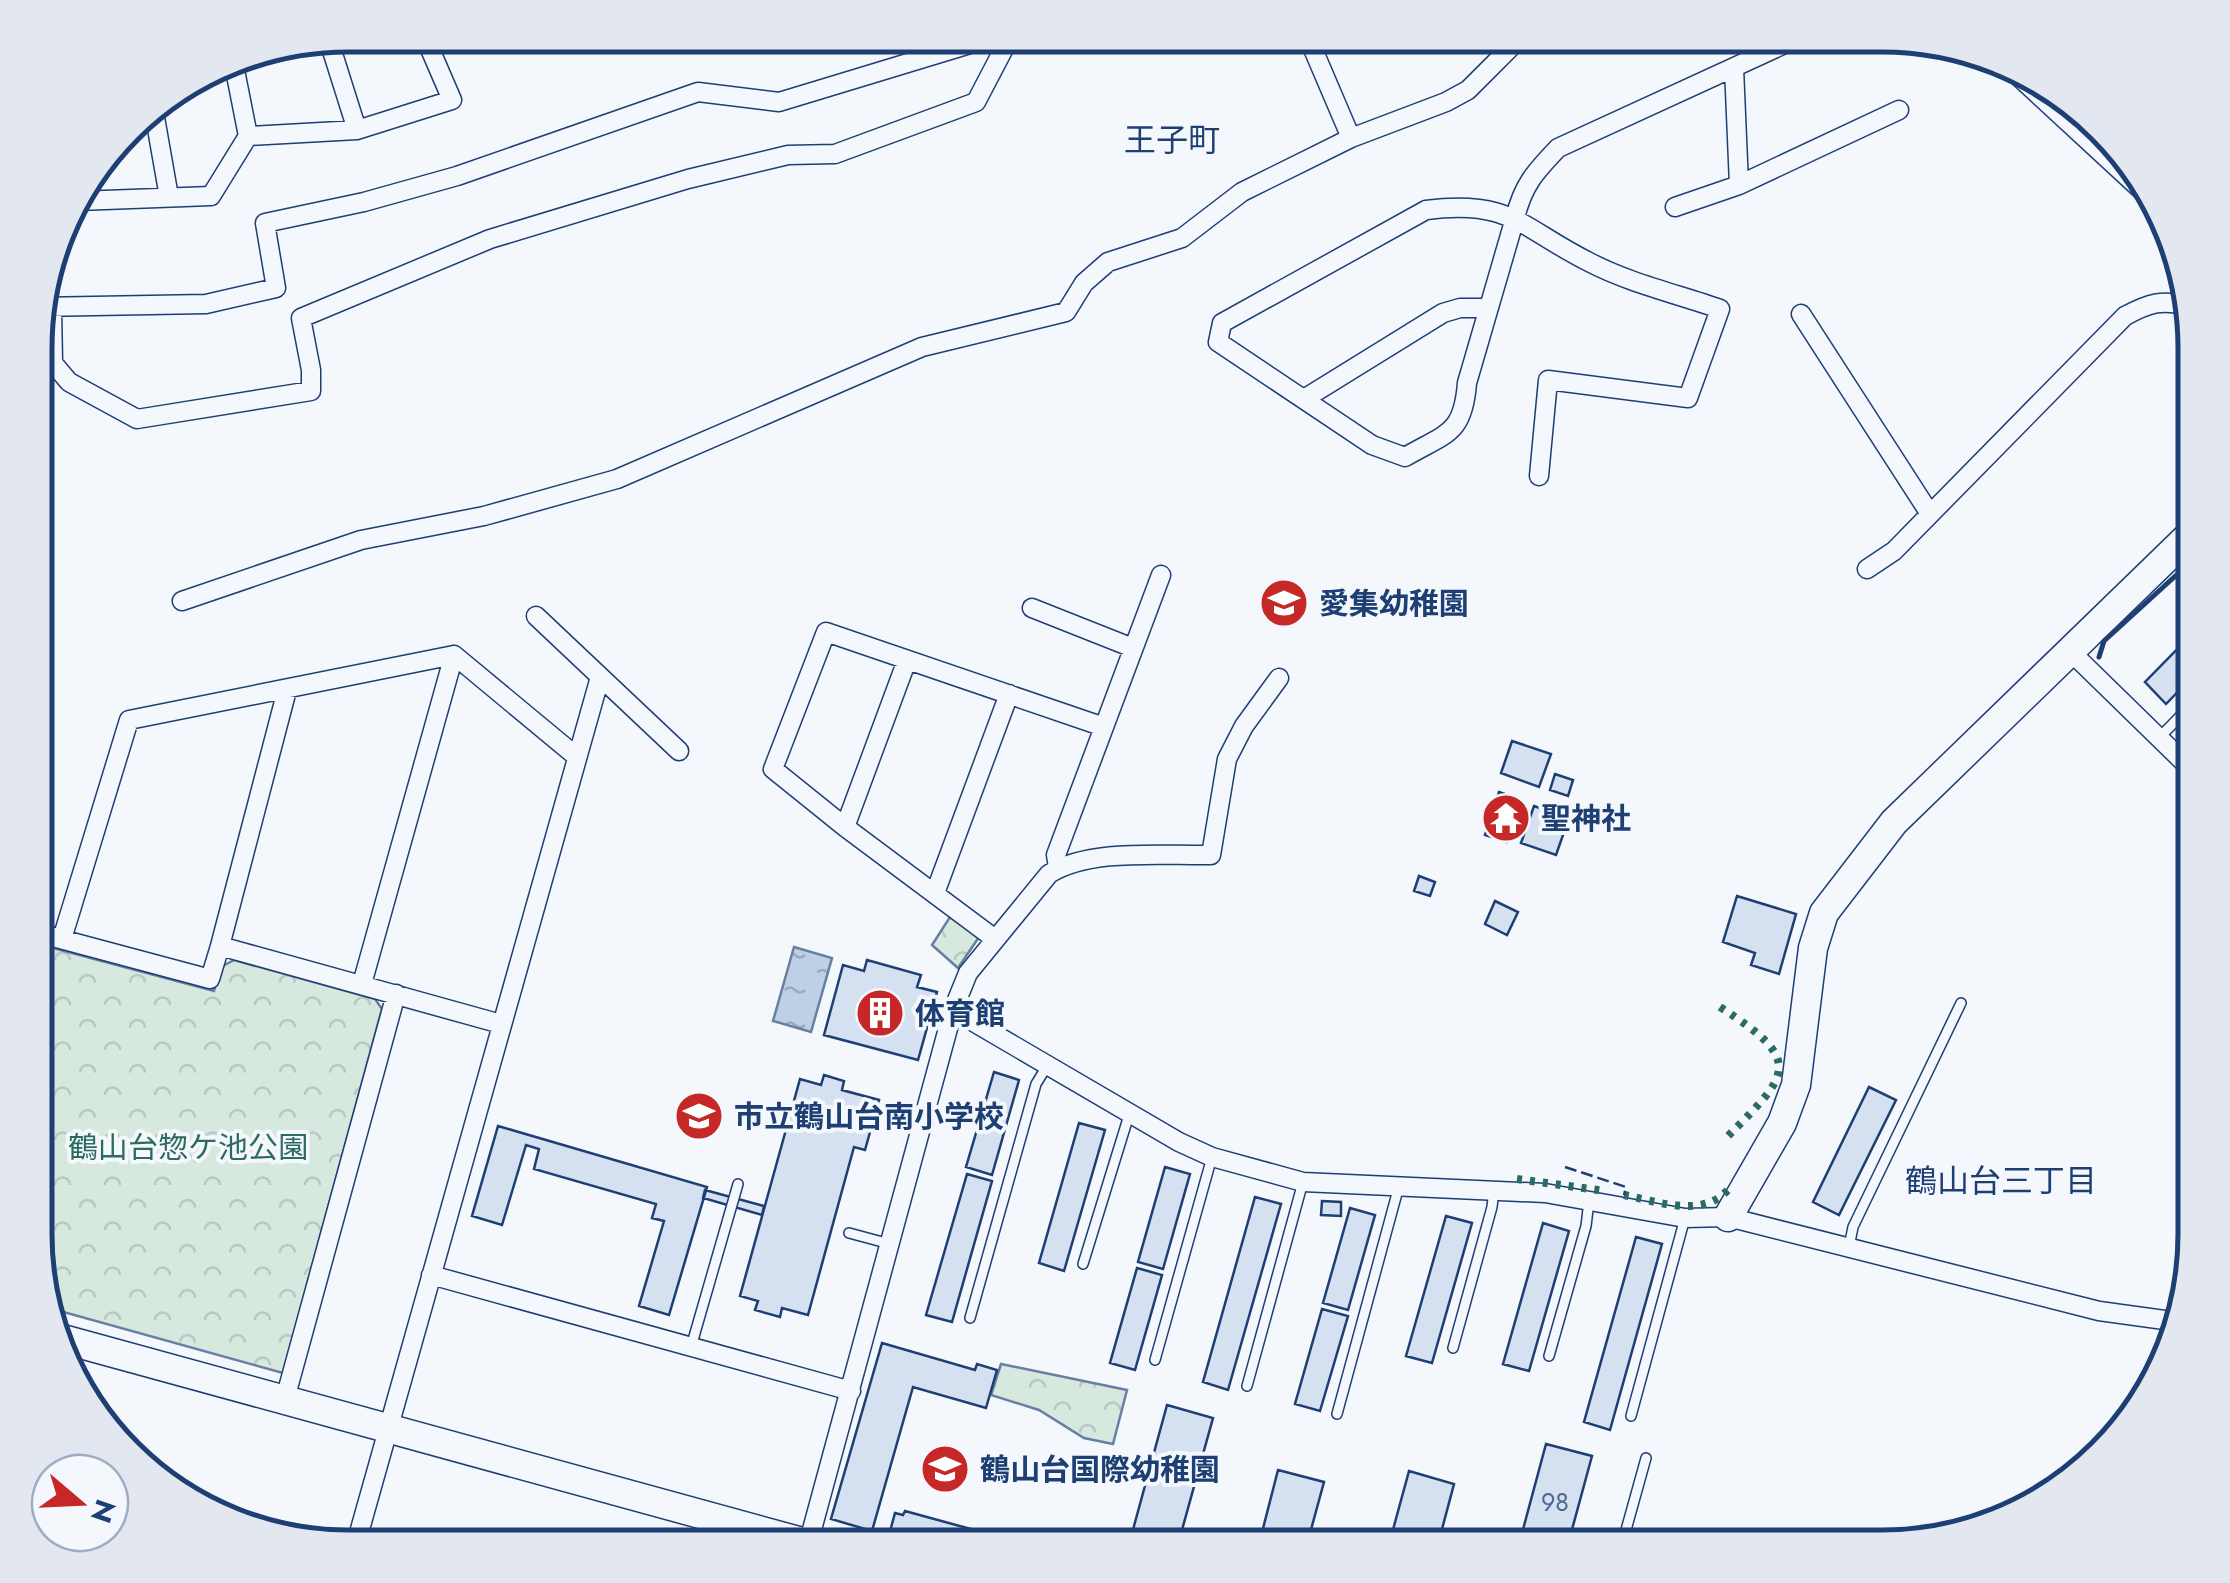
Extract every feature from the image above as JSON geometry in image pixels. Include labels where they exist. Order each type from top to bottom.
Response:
[{"type":"street","points":[[248,136],[357,130],[452,100],[431,52]]},
{"type":"street","points":[[55,308],[206,304],[276,288],[265,223],[364,202],[458,176],[698,92],[779,102],[943,52]]},
{"type":"street","points":[[52,355],[69,382],[136,419],[310,391],[311,370],[301,318],[490,239],[788,154],[835,154],[976,102],[1002,52]]},
{"type":"street","points":[[333,53],[357,130]]},
{"type":"street","points":[[1314,53],[1351,138]]},
{"type":"street","points":[[182,601],[361,540],[484,516],[618,478],[922,347],[1066,312],[1084,283],[1108,262],[1182,238],[1242,192],[1351,138],[1446,102],[1468,90],[1506,53]]},
{"type":"street","points":[[1538,476],[1548,380],[1688,398],[1720,309],[1591,264],[1515,218],[1486,208],[1456,206],[1426,210],[1222,323],[1218,342],[1372,444],[1405,458],[1458,427],[1488,308],[1515,218],[1530,178],[1558,148],[1766,53]]},
{"type":"street","points":[[1734,68],[1739,186]]},
{"type":"street","points":[[92,201],[211,196],[248,136],[236,75]]},
{"type":"street","points":[[2047,102],[2111,162]]},
{"type":"street","points":[[1675,207],[1739,186],[1899,110]]},
{"type":"street","points":[[156,124],[169,198]]},
{"type":"street","points":[[1867,569],[1894,551],[2126,316],[2149,302],[2173,301]]},
{"type":"street","points":[[1304,400],[1443,312],[1488,308]]},
{"type":"street","points":[[1801,314],[1930,514]]},
{"type":"street","points":[[1728,1217],[1782,1123],[1796,1085],[1813,948],[1824,913],[1894,822],[2177,548]]},
{"type":"street","points":[[1058,868],[1056,855],[1161,574]]},
{"type":"street","points":[[1032,608],[1134,648]]},
{"type":"street","points":[[536,616],[679,751]]},
{"type":"street","points":[[995,938],[774,769],[826,632],[1104,727]]},
{"type":"street","points":[[2070,651],[2177,755]]},
{"type":"street","points":[[454,655],[577,757]]},
{"type":"street","points":[[62,939],[129,720],[454,655]]},
{"type":"street","points":[[362,984],[454,655]]},
{"type":"street","points":[[845,827],[907,660]]},
{"type":"street","points":[[360,1530],[600,677]]},
{"type":"street","points":[[817,1530],[890,1244],[954,1010],[968,974],[1058,868],[1097,858],[1211,856],[1228,759],[1244,726],[1279,678]]},
{"type":"street","points":[[53,937],[210,979],[287,690]]},
{"type":"street","points":[[935,893],[1009,694]]},
{"type":"street","points":[[220,946],[501,1024]]},
{"type":"street","points":[[285,1399],[396,994]]},
{"type":"street","points":[[954,1010],[1129,1115],[1212,1157],[1303,1182],[1545,1193],[1685,1218],[1728,1217],[2098,1312],[2164,1320]]},
{"type":"street","points":[[431,1275],[851,1391]]},
{"type":"street","points":[[73,1342],[756,1530]]},
{"type":"lane","points":[[2159,738],[2177,719]]},
{"type":"lane","points":[[1848,1247],[1853,1227],[1962,1003]]},
{"type":"lane","points":[[970,1318],[1036,1084],[1047,1066]]},
{"type":"lane","points":[[1083,1264],[1129,1115]]},
{"type":"lane","points":[[1156,1360],[1212,1157]]},
{"type":"lane","points":[[1247,1386],[1303,1182]]},
{"type":"lane","points":[[691,1347],[738,1184]]},
{"type":"lane","points":[[1338,1414],[1399,1186]]},
{"type":"lane","points":[[1453,1348],[1494,1190]]},
{"type":"lane","points":[[1549,1356],[1586,1226],[1589,1201]]},
{"type":"lane","points":[[1631,1416],[1685,1218]]},
{"type":"lane","points":[[849,1233],[890,1244]]},
{"type":"lane","points":[[1626,1530],[1646,1458]]},
{"type":"green space","points":[[950,917],[979,937],[958,968],[932,945]]},
{"type":"green space","name":"鶴山台惣ケ池公園","points":[[53,948],[214,991],[221,967],[234,960],[375,999],[382,1009],[283,1373],[63,1312],[53,1254]]},
{"type":"green space","points":[[1001,1364],[1127,1390],[1113,1444],[1084,1438],[1039,1410],[991,1395]]},
{"type":"water","points":[[794,947],[832,958],[811,1032],[773,1021]]},
{"type":"building","points":[[2177,649],[2177,693],[2166,704],[2145,682]]},
{"type":"building","points":[[1512,741],[1551,754],[1539,787],[1501,773]]},
{"type":"building","points":[[1555,774],[1573,780],[1568,796],[1550,790]]},
{"type":"building","points":[[1499,792],[1521,800],[1507,842],[1485,835]]},
{"type":"building","points":[[1534,806],[1569,818],[1556,855],[1521,843]]},
{"type":"building","points":[[1419,876],[1435,882],[1430,896],[1414,891]]},
{"type":"building","points":[[1737,896],[1796,914],[1779,974],[1751,965],[1755,953],[1723,942]]},
{"type":"building","points":[[1495,901],[1518,912],[1507,935],[1485,924]]},
{"type":"building","name":"体育館","points":[[867,960],[921,975],[917,987],[937,992],[918,1060],[824,1035],[843,965],[864,971]]},
{"type":"building","points":[[994,1072],[1019,1080],[992,1175],[966,1167]]},
{"type":"building","points":[[824,1075],[844,1081],[842,1090],[879,1100],[865,1150],[854,1147],[808,1315],[782,1308],[780,1317],[755,1310],[758,1301],[740,1296],[800,1079],[821,1085]]},
{"type":"building","points":[[1869,1087],[1896,1100],[1839,1215],[1813,1202]]},
{"type":"building","points":[[1079,1123],[1105,1130],[1064,1271],[1039,1263]]},
{"type":"building","points":[[498,1126],[707,1187],[669,1315],[639,1306],[664,1221],[652,1218],[656,1204],[534,1169],[539,1149],[526,1145],[502,1225],[472,1216]]},
{"type":"building","points":[[1165,1167],[1190,1174],[1163,1269],[1138,1262]]},
{"type":"building","points":[[967,1174],[992,1181],[952,1322],[926,1315]]},
{"type":"building","points":[[705,1190],[764,1206],[762,1215],[703,1198]]},
{"type":"building","points":[[1255,1197],[1281,1204],[1228,1390],[1203,1382]]},
{"type":"building","points":[[1322,1201],[1341,1202],[1341,1216],[1321,1215]]},
{"type":"building","points":[[1350,1208],[1375,1215],[1348,1310],[1323,1303]]},
{"type":"building","points":[[1446,1216],[1472,1223],[1432,1363],[1406,1356]]},
{"type":"building","points":[[1543,1223],[1569,1231],[1529,1371],[1503,1364]]},
{"type":"building","points":[[1636,1237],[1662,1244],[1610,1430],[1584,1422]]},
{"type":"building","points":[[1137,1268],[1162,1275],[1135,1370],[1110,1363]]},
{"type":"building","points":[[1322,1309],[1348,1316],[1320,1411],[1295,1404]]},
{"type":"building","points":[[882,1343],[975,1370],[977,1364],[997,1370],[986,1408],[913,1387],[872,1530],[831,1519]]},
{"type":"building","points":[[1167,1405],[1213,1418],[1182,1530],[1133,1530]]},
{"type":"building","points":[[1546,1444],[1592,1456],[1572,1530],[1523,1530]]},
{"type":"building","points":[[1278,1470],[1324,1482],[1311,1530],[1263,1530]]},
{"type":"building","points":[[1409,1471],[1454,1484],[1442,1530],[1393,1530]]},
{"type":"building","points":[[905,1511],[974,1530],[890,1530],[895,1513],[903,1515]]},
{"type":"hedge","points":[[1720,1007],[1766,1041],[1779,1068],[1764,1098],[1726,1138]]},
{"type":"hedge","points":[[1517,1179],[1605,1191]]},
{"type":"hedge","points":[[1624,1195],[1696,1206],[1709,1203],[1731,1186]]},
{"type":"fence","points":[[1565,1167],[1626,1187],[1624,1195]]},
{"type":"wall","points":[[2099,657],[2104,641],[2177,574]]},
{"type":"place","name":"愛集幼稚園","points":[[1284,603]]},
{"type":"place","name":"聖神社","points":[[1506,818]]},
{"type":"place","name":"体育館","points":[[880,1013]]},
{"type":"place","name":"市立鶴山台南小学校","points":[[699,1116]]},
{"type":"place","name":"鶴山台国際幼稚園","points":[[945,1469]]},
{"type":"district","name":"王子町","points":[[1172,140]]},
{"type":"district","name":"鶴山台三丁目","points":[[2001,1181]]}]
